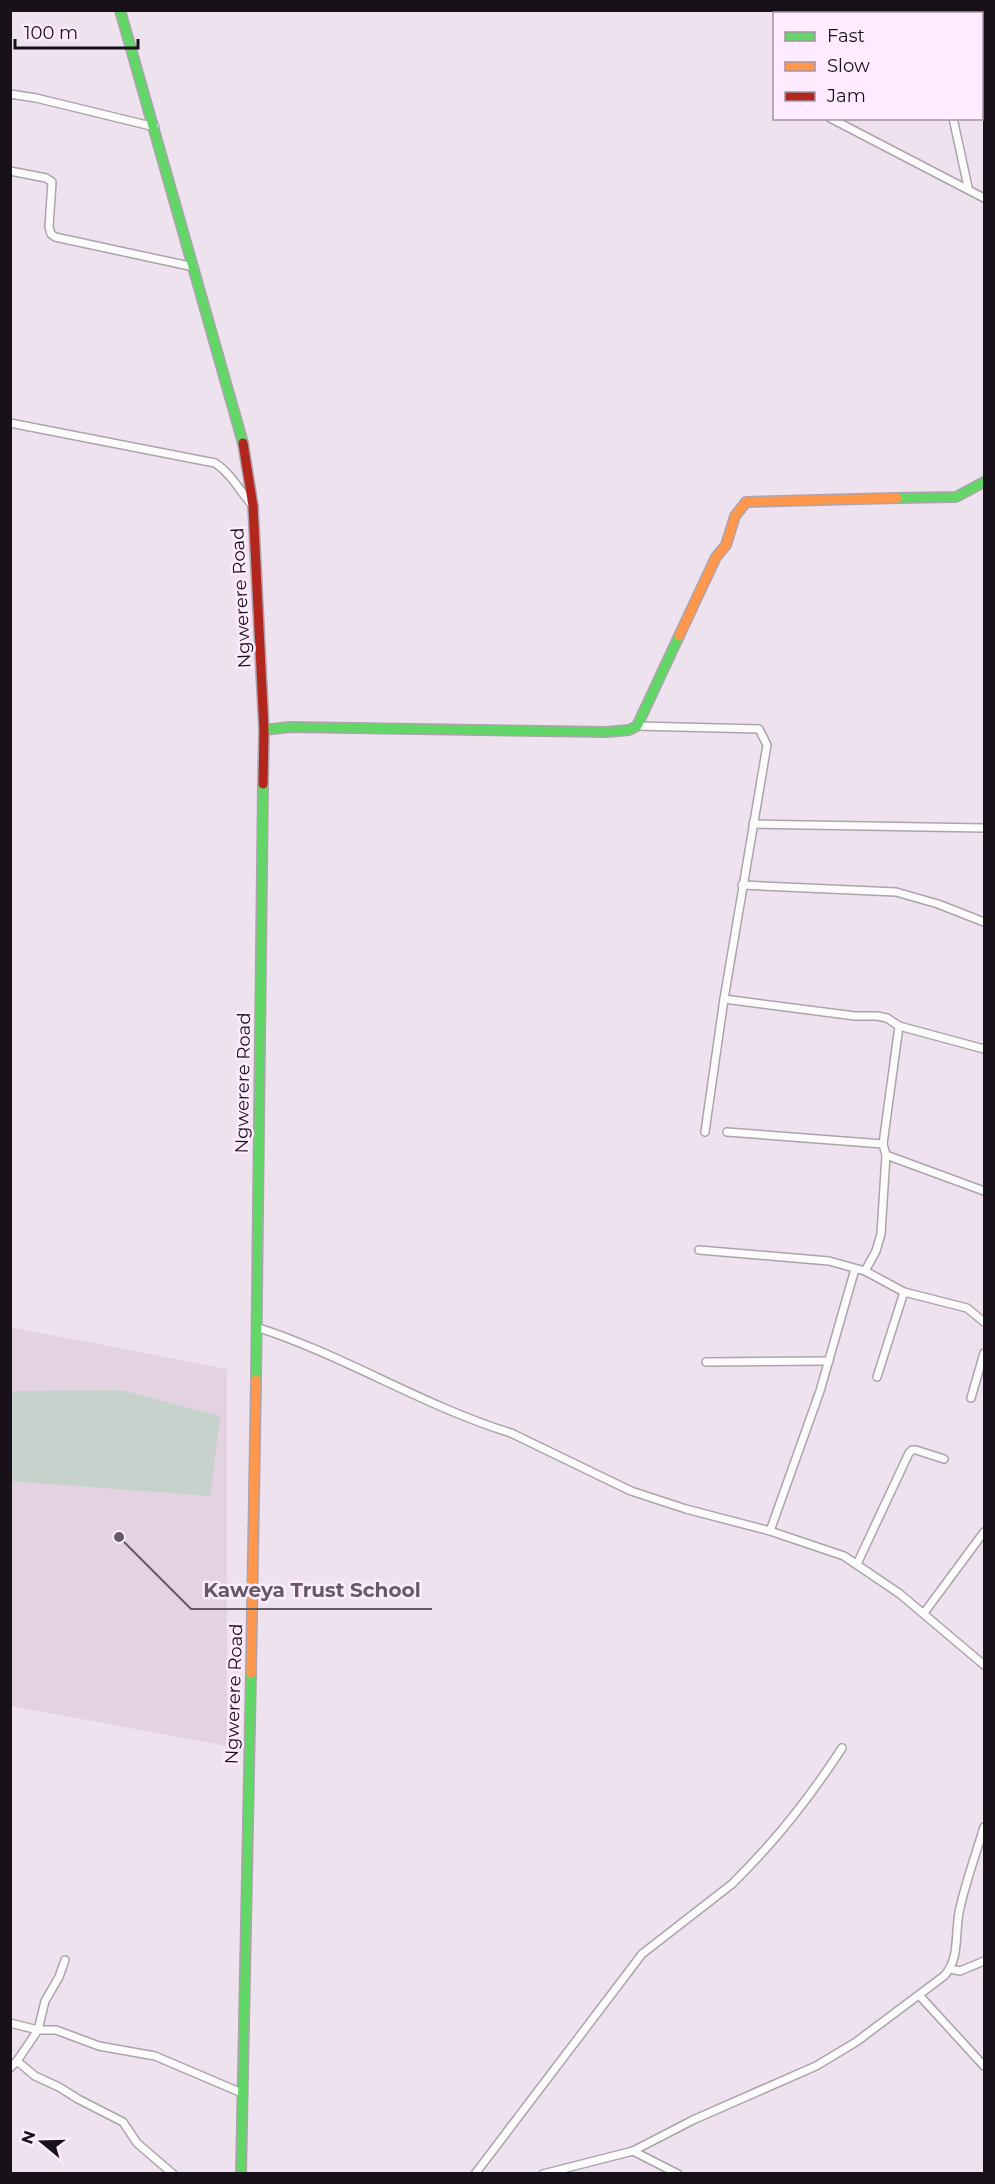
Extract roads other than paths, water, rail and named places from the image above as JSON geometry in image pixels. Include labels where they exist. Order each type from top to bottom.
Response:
[{"type":"main road","name":"Ngwerere Road","points":[[120,10],[243,441],[253,506],[264,730],[241,2174]]},
{"type":"main road","points":[[264,730],[290,727],[338,727],[607,732],[629,730],[637,726],[716,557],[726,545],[735,516],[746,502],[956,497],[984,482]]},
{"type":"street","points":[[10,94],[36,98],[154,127]]},
{"type":"street","points":[[834,120],[968,187],[984,198]]},
{"type":"street","points":[[953,120],[968,187]]},
{"type":"street","points":[[10,171],[46,178],[52,182],[49,227],[51,234],[55,237],[194,267]]},
{"type":"street","points":[[10,423],[215,464],[224,469],[253,506]]},
{"type":"street","points":[[637,726],[759,729],[767,745],[742,885],[705,1132]]},
{"type":"street","points":[[753,824],[984,828]]},
{"type":"street","points":[[742,885],[896,892],[939,904],[984,922]]},
{"type":"street","points":[[724,999],[855,1016],[877,1016],[886,1018],[899,1026],[984,1049]]},
{"type":"street","points":[[865,1271],[876,1251],[881,1234],[886,1155],[883,1143],[899,1026]]},
{"type":"street","points":[[727,1132],[883,1143]]},
{"type":"street","points":[[886,1155],[984,1191]]},
{"type":"street","points":[[699,1250],[829,1261],[865,1271],[904,1292],[967,1308],[984,1322]]},
{"type":"street","points":[[770,1531],[805,1436],[855,1269]]},
{"type":"street","points":[[877,1377],[904,1292]]},
{"type":"street","points":[[256,1327],[480,1423],[511,1433],[631,1491],[686,1509],[770,1531],[844,1557],[924,1613],[984,1665]]},
{"type":"street","points":[[971,1398],[984,1353]]},
{"type":"street","points":[[706,1362],[829,1360]]},
{"type":"street","points":[[857,1564],[909,1453],[916,1450],[944,1458]]},
{"type":"street","points":[[924,1613],[984,1532]]},
{"type":"street","points":[[475,2174],[642,1954],[732,1884],[750,1867],[800,1811],[842,1748]]},
{"type":"street","points":[[543,2174],[633,2151],[693,2120],[816,2066],[856,2042],[919,1995],[950,1969],[956,1947],[959,1909],[984,1827]]},
{"type":"street","points":[[10,2068],[38,2030],[45,2001],[59,1977],[65,1960]]},
{"type":"street","points":[[950,1969],[960,1971],[984,1960]]},
{"type":"street","points":[[919,1995],[984,2066]]},
{"type":"street","points":[[10,2023],[38,2030],[56,2030],[99,2046],[155,2056],[242,2094]]},
{"type":"street","points":[[17,2061],[34,2076],[59,2086],[78,2100],[123,2122],[137,2143],[173,2174]]},
{"type":"street","points":[[633,2151],[678,2174]]},
{"type":"place","name":"Kaweya Trust School","points":[[119,1537]]}]
